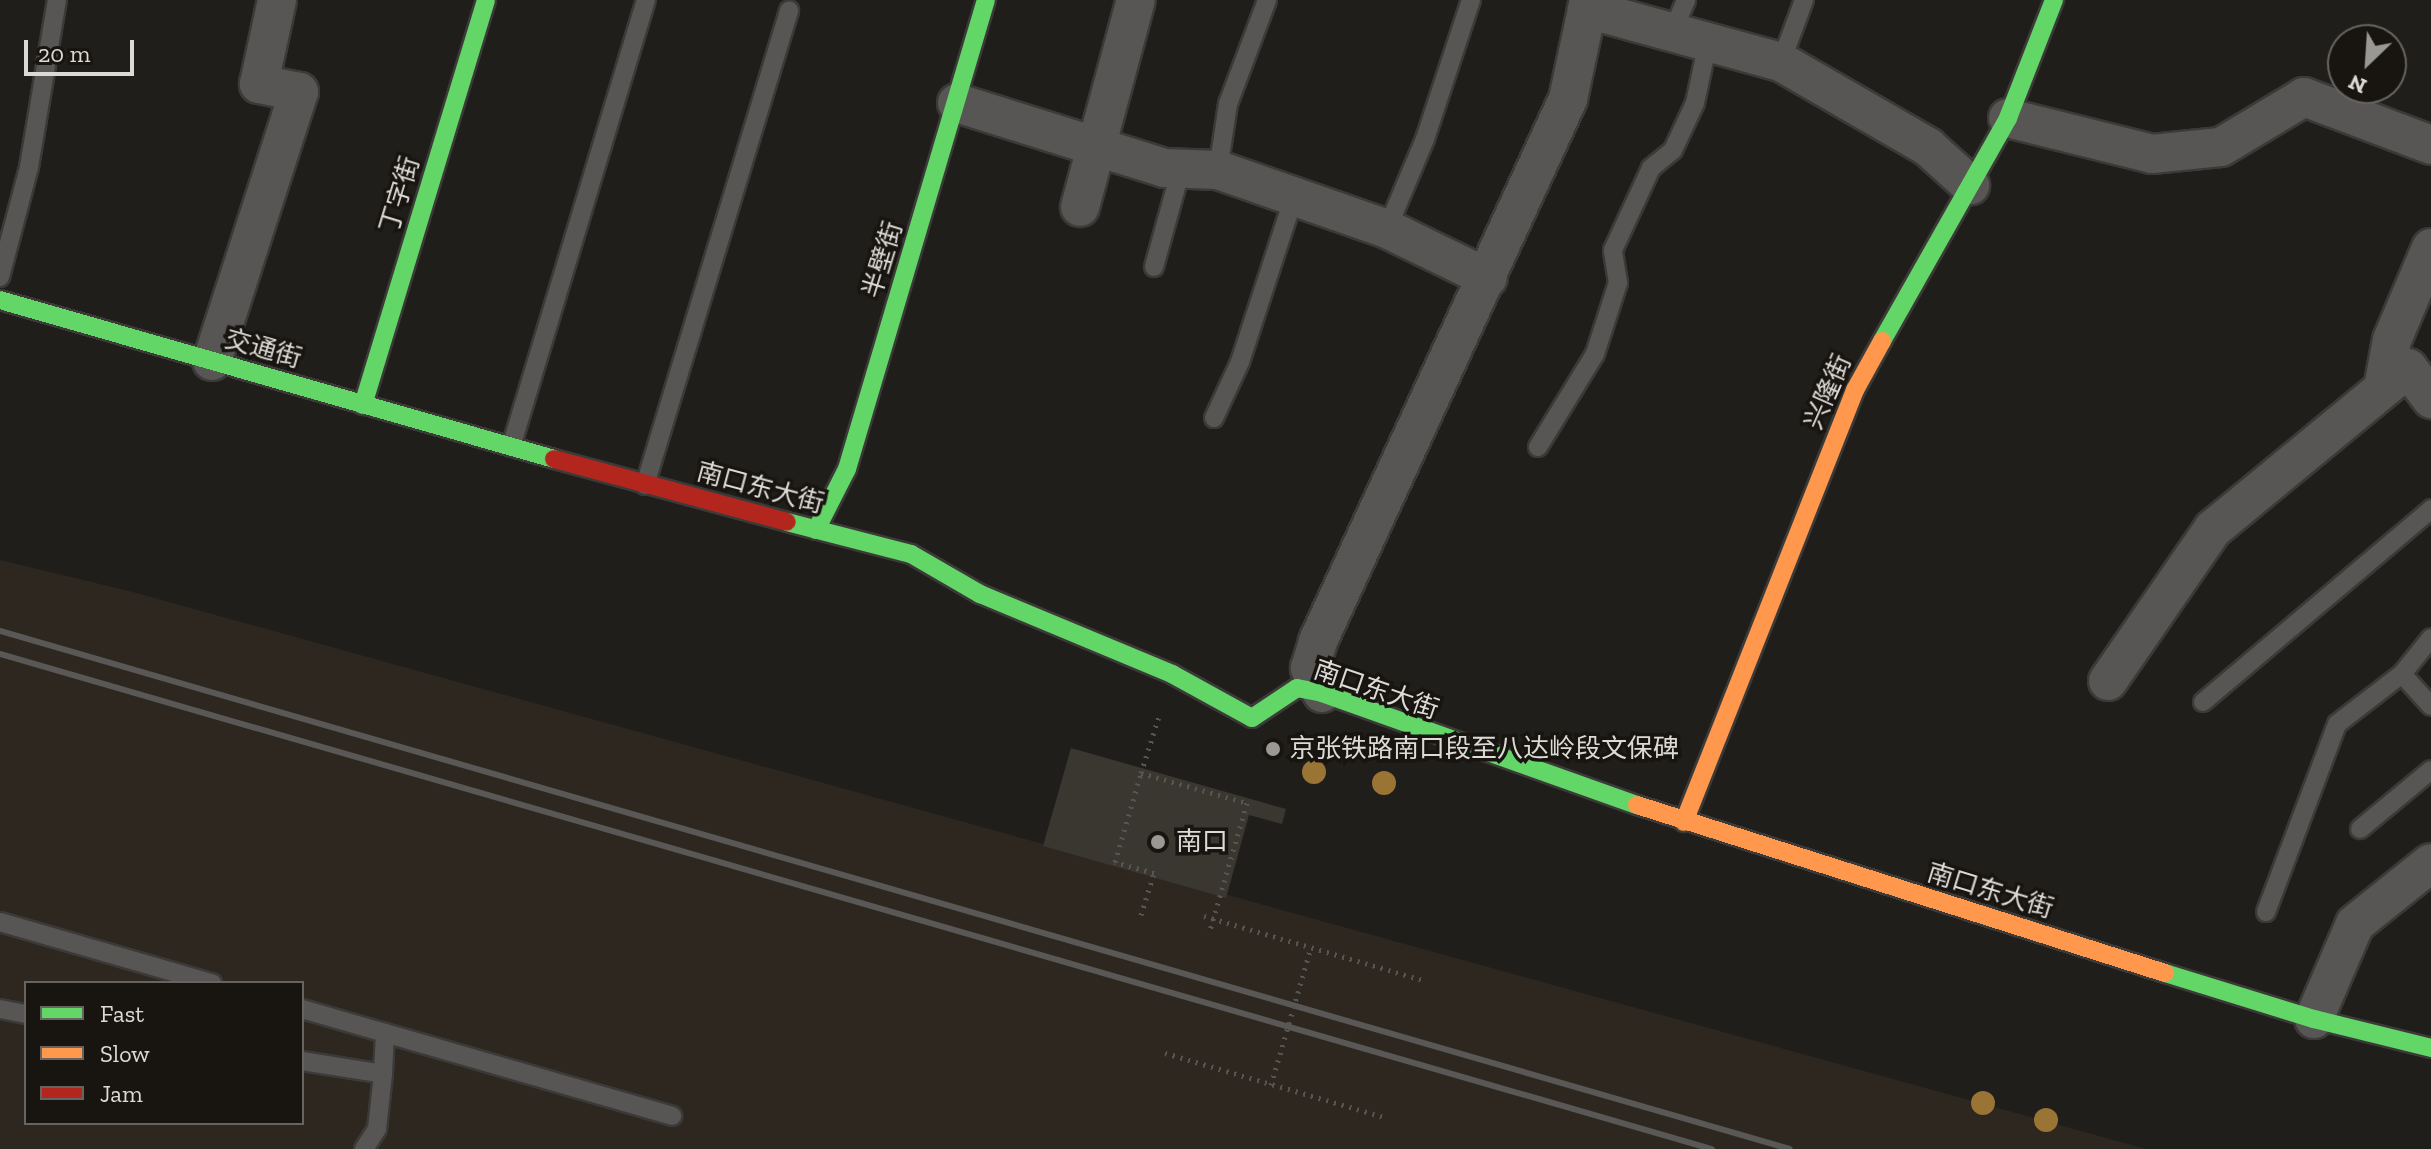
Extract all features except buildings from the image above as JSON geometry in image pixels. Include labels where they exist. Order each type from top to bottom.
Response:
[{"type":"street","points":[[212,361],[299,92],[259,84],[277,0]]},
{"type":"street","name":"丁字街","points":[[363,405],[486,0]]},
{"type":"street","name":"半壁街","points":[[816,530],[847,469],[986,0]]},
{"type":"street","points":[[1080,207],[1136,0]]},
{"type":"street","name":"兴隆街","points":[[1684,822],[1855,390],[2008,118],[2054,0]]},
{"type":"street","points":[[1322,693],[1310,668],[1318,641],[1568,99],[1588,4],[1679,16],[1708,42],[1781,62],[1928,147],[1970,185]]},
{"type":"street","points":[[2008,118],[2152,154],[2221,147],[2304,97],[2431,145]]},
{"type":"street","points":[[957,103],[1099,145],[1164,168],[1199,169],[1294,197],[1387,229],[1488,278]]},
{"type":"street","points":[[2383,388],[2392,340],[2431,248]]},
{"type":"street","name":"交通街","points":[[0,300],[511,447]]},
{"type":"street","points":[[2108,681],[2213,529],[2408,368],[2431,399]]},
{"type":"street","name":"南口东大街","points":[[511,447],[911,554],[980,594],[1172,674],[1252,718],[1268,712],[1282,695],[1297,688],[1322,693],[1684,822],[2314,1019],[2431,1048]]},
{"type":"street","points":[[2314,1019],[2355,924],[2431,863]]},
{"type":"lane","points":[[0,277],[29,167],[57,0]]},
{"type":"lane","points":[[511,447],[646,0]]},
{"type":"lane","points":[[1154,267],[1228,104],[1267,0]]},
{"type":"lane","points":[[1387,229],[1425,139],[1471,0]]},
{"type":"lane","points":[[1781,62],[1804,0]]},
{"type":"lane","points":[[645,485],[789,10]]},
{"type":"lane","points":[[1538,447],[1595,354],[1618,283],[1613,250],[1651,168],[1673,150],[1695,103],[1708,42]]},
{"type":"lane","points":[[1214,418],[1240,362],[1294,197]]},
{"type":"lane","points":[[2203,702],[2431,509]]},
{"type":"lane","points":[[2266,912],[2337,724],[2402,674],[2431,638]]},
{"type":"lane","points":[[2402,674],[2431,706]]},
{"type":"lane","points":[[2360,829],[2431,770]]},
{"type":"lane","points":[[0,922],[205,981]]},
{"type":"lane","points":[[0,1009],[24,1014]]},
{"type":"lane","points":[[304,1010],[672,1116]]},
{"type":"lane","points":[[364,1149],[377,1129],[385,1033]]},
{"type":"lane","points":[[304,1061],[383,1074]]},
{"type":"path","points":[[1141,915],[1154,873],[1115,862],[1172,674]]},
{"type":"path","points":[[1141,773],[1247,803],[1209,934]]},
{"type":"path","points":[[1204,916],[1426,981]]},
{"type":"path","points":[[1271,1085],[1311,947]]},
{"type":"path","points":[[1165,1053],[1387,1118]]},
{"type":"shaded area","points":[[0,560],[129,591],[2146,1149],[0,1149]]},
{"type":"railway","points":[[0,631],[1790,1149]]},
{"type":"railway","points":[[0,654],[1712,1149]]},
{"type":"traffic: fast","points":[[363,405],[486,0]]},
{"type":"traffic: fast","points":[[816,530],[847,469],[986,0]]},
{"type":"traffic: fast","points":[[1882,341],[2008,118],[2054,0]]},
{"type":"traffic: fast","points":[[0,300],[554,459]]},
{"type":"traffic: fast","points":[[787,522],[911,554],[980,594],[1172,674],[1252,718],[1297,688],[1322,693],[1637,805]]},
{"type":"traffic: fast","points":[[2165,973],[2314,1019],[2431,1048]]},
{"type":"traffic: slow","points":[[1684,822],[1855,390],[1882,341]]},
{"type":"traffic: slow","points":[[1637,805],[2165,973]]},
{"type":"traffic: jam","points":[[554,459],[787,522]]},
{"type":"place","name":"京张铁路南口段至八达岭段文保碑","points":[[1273,749]]},
{"type":"place","name":"南口","points":[[1158,842]]}]
